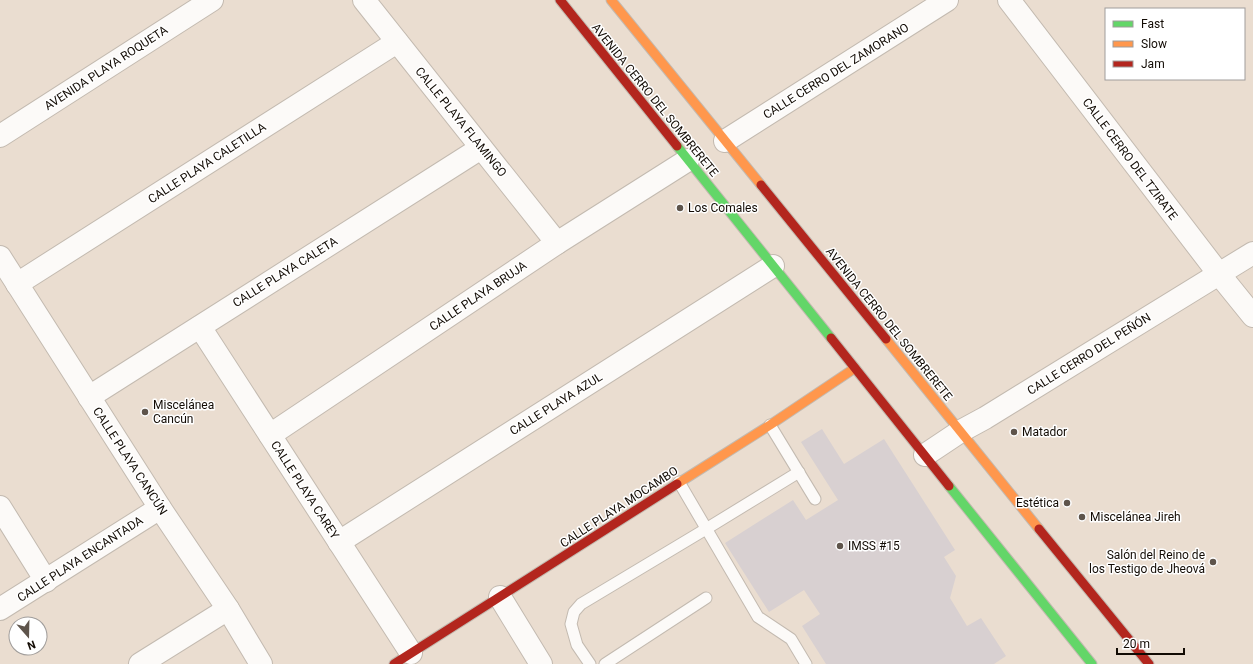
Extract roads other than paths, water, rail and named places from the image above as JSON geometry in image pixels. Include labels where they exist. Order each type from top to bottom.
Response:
[{"type":"main road","name":"AVENIDA CERRO DEL SOMBRERETE","points":[[560,0],[1092,664]]},
{"type":"main road","name":"AVENIDA CERRO DEL SOMBRERETE","points":[[611,0],[1149,664]]},
{"type":"main road","name":"CALLE PLAYA MOCAMBO","points":[[403,658],[770,425],[855,368]]},
{"type":"street","name":"AVENIDA PLAYA ROQUETA","points":[[0,136],[212,0]]},
{"type":"street","name":"CALLE PLAYA FLAMINGO","points":[[364,0],[558,243]]},
{"type":"street","name":"CALLE CERRO DEL ZAMORANO","points":[[725,141],[947,0]]},
{"type":"street","name":"CALLE CERRO DEL TZIRATE","points":[[1009,0],[1218,274],[1253,316]]},
{"type":"street","name":"CALLE PLAYA CALETILLA","points":[[17,284],[397,42]]},
{"type":"street","name":"CALLE PLAYA CALETA","points":[[89,397],[481,148]]},
{"type":"street","name":"CALLE PLAYA BRUJA","points":[[270,435],[558,243],[688,160]]},
{"type":"street","name":"CALLE CERRO DEL PEÑÓN","points":[[925,455],[961,431],[985,418],[1253,253]]},
{"type":"street","name":"CALLE PLAYA CANCÚN","points":[[0,257],[160,508],[228,609],[261,664]]},
{"type":"street","name":"CALLE PLAYA AZUL","points":[[339,542],[773,266]]},
{"type":"street","name":"CALLE PLAYA CAREY","points":[[200,327],[339,542],[403,658]]},
{"type":"street","points":[[0,507],[46,581]]},
{"type":"street","name":"CALLE PLAYA ENCANTADA","points":[[0,609],[160,508]]},
{"type":"street","points":[[500,597],[541,664]]},
{"type":"street","points":[[140,664],[228,609]]},
{"type":"lane","points":[[770,425],[815,499]]},
{"type":"lane","points":[[590,664],[577,645],[571,624],[574,612],[581,604],[799,472]]},
{"type":"lane","points":[[678,482],[758,617],[791,639],[806,664]]},
{"type":"lane","points":[[605,664],[706,598]]},
{"type":"place","name":"Los Comales","points":[[680,208]]},
{"type":"place","name":"Miscelánea Cancún","points":[[145,412]]},
{"type":"place","name":"Matador","points":[[1014,432]]},
{"type":"place","name":"Estética","points":[[1067,503]]},
{"type":"place","name":"Miscelánea Jireh","points":[[1082,517]]},
{"type":"place","name":"IMSS #15","points":[[840,546]]},
{"type":"place","name":"Salón del Reino de los Testigo de Jheová","points":[[1213,562]]}]
